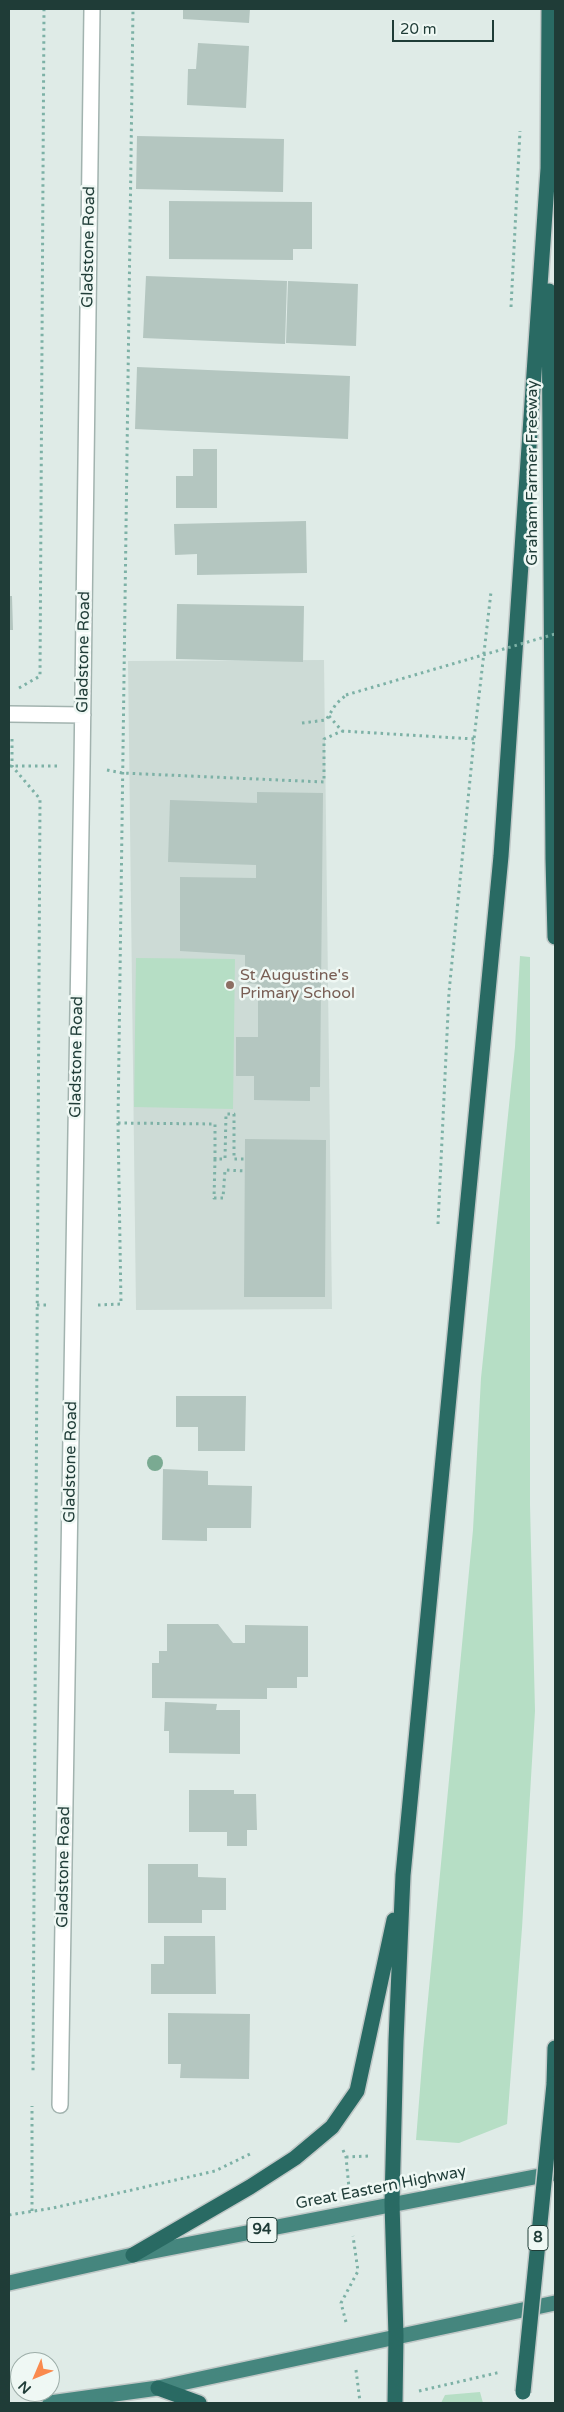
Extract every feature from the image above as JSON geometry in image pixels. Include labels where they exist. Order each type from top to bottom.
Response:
[{"type":"highway","name":"Graham Farmer Freeway","points":[[549,9],[548,169],[555,937]]},
{"type":"highway","points":[[395,2400],[396,2336],[392,2203],[396,2041],[404,1875],[501,856],[548,169]]},
{"type":"highway","points":[[133,2255],[250,2187],[295,2158],[332,2127],[357,2090],[404,1875]]},
{"type":"highway","name":"8","points":[[522,2398],[554,2084],[555,2048]]},
{"type":"highway","name":"Great Eastern Highway","points":[[9,2283],[133,2255],[553,2171]]},
{"type":"highway","points":[[50,2403],[158,2388],[352,2348],[396,2336],[555,2304]]},
{"type":"highway","points":[[158,2388],[199,2403]]},
{"type":"street","name":"Gladstone Road","points":[[60,2105],[83,715],[92,9]]},
{"type":"street","points":[[11,714],[83,715]]},
{"type":"path","points":[[33,2082],[40,799],[10,766],[13,691],[40,676],[44,9]]},
{"type":"path","points":[[37,1305],[121,1304],[118,1123],[133,9]]},
{"type":"path","points":[[510,311],[520,123]]},
{"type":"path","points":[[438,1226],[449,992],[474,739],[492,586]]},
{"type":"path","points":[[302,723],[326,720],[336,704],[346,695],[555,634]]},
{"type":"path","points":[[329,716],[342,731]]},
{"type":"path","points":[[10,766],[82,766],[122,773],[324,782],[324,739],[342,731],[474,739]]},
{"type":"path","points":[[215,1159],[225,1159],[226,1114],[234,1114],[234,1159],[245,1159]]},
{"type":"path","points":[[118,1123],[214,1124],[214,1198],[223,1198],[225,1170],[245,1171]]},
{"type":"path","points":[[32,2102],[32,2212]]},
{"type":"path","points":[[332,2127],[346,2157],[350,2212],[358,2271],[341,2303],[352,2348],[359,2402],[395,2400],[508,2371]]},
{"type":"path","points":[[9,2215],[32,2212],[215,2171],[258,2150]]},
{"type":"path","points":[[346,2157],[372,2156]]},
{"type":"shaded area","name":"St Augustine's Primary School","points":[[324,660],[332,1309],[136,1310],[128,661]]},
{"type":"green space","points":[[520,956],[530,957],[530,1505],[535,1711],[522,1928],[507,2124],[459,2143],[416,2140],[473,1530],[481,1378],[515,1047]]},
{"type":"green space","points":[[136,958],[235,959],[233,1109],[134,1107]]},
{"type":"green space","points":[[480,2392],[483,2403],[441,2403],[445,2395]]},
{"type":"building","points":[[183,9],[250,9],[249,23],[183,19]]},
{"type":"building","points":[[198,43],[249,46],[246,108],[187,105],[188,69],[196,69]]},
{"type":"building","points":[[137,136],[284,139],[283,192],[136,189]]},
{"type":"building","points":[[169,201],[312,202],[312,249],[293,249],[293,260],[169,259]]},
{"type":"building","points":[[146,276],[287,281],[285,344],[143,338]]},
{"type":"building","points":[[288,281],[358,284],[356,346],[286,343]]},
{"type":"building","points":[[137,367],[350,376],[348,439],[135,429]]},
{"type":"building","points":[[193,449],[217,449],[217,508],[176,508],[176,476],[193,476]]},
{"type":"building","points":[[306,521],[307,573],[197,575],[197,554],[175,555],[174,524]]},
{"type":"building","points":[[9,596],[12,596],[13,630],[9,630]]},
{"type":"building","points":[[177,604],[304,606],[303,662],[176,659]]},
{"type":"building","points":[[257,792],[323,793],[320,1087],[310,1087],[310,1101],[254,1100],[254,1076],[236,1076],[236,1037],[258,1037],[258,984],[245,983],[245,955],[180,951],[180,877],[256,878],[256,865],[168,862],[170,800],[257,803]]},
{"type":"building","points":[[245,1139],[326,1140],[325,1297],[244,1297]]},
{"type":"building","points":[[176,1396],[246,1396],[245,1451],[198,1451],[198,1427],[176,1427]]},
{"type":"building","points":[[163,1469],[208,1471],[208,1485],[252,1486],[251,1528],[207,1528],[207,1541],[162,1540]]},
{"type":"building","points":[[167,1624],[218,1624],[233,1643],[245,1643],[245,1625],[308,1626],[308,1677],[297,1677],[297,1688],[267,1688],[267,1699],[152,1698],[152,1663],[159,1663],[159,1651],[167,1651]]},
{"type":"building","points":[[165,1702],[217,1704],[216,1710],[240,1710],[240,1754],[169,1753],[169,1731],[164,1731]]},
{"type":"building","points":[[189,1790],[234,1790],[234,1794],[256,1794],[257,1830],[247,1830],[247,1846],[227,1846],[227,1832],[189,1832]]},
{"type":"building","points":[[148,1864],[198,1864],[198,1877],[226,1878],[226,1910],[202,1910],[202,1923],[148,1923]]},
{"type":"building","points":[[164,1936],[215,1936],[216,1994],[151,1994],[151,1964],[164,1964]]},
{"type":"building","points":[[168,2013],[250,2014],[249,2079],[180,2078],[181,2064],[168,2064]]},
{"type":"place","name":"St Augustine's Primary School","points":[[230,985]]}]
